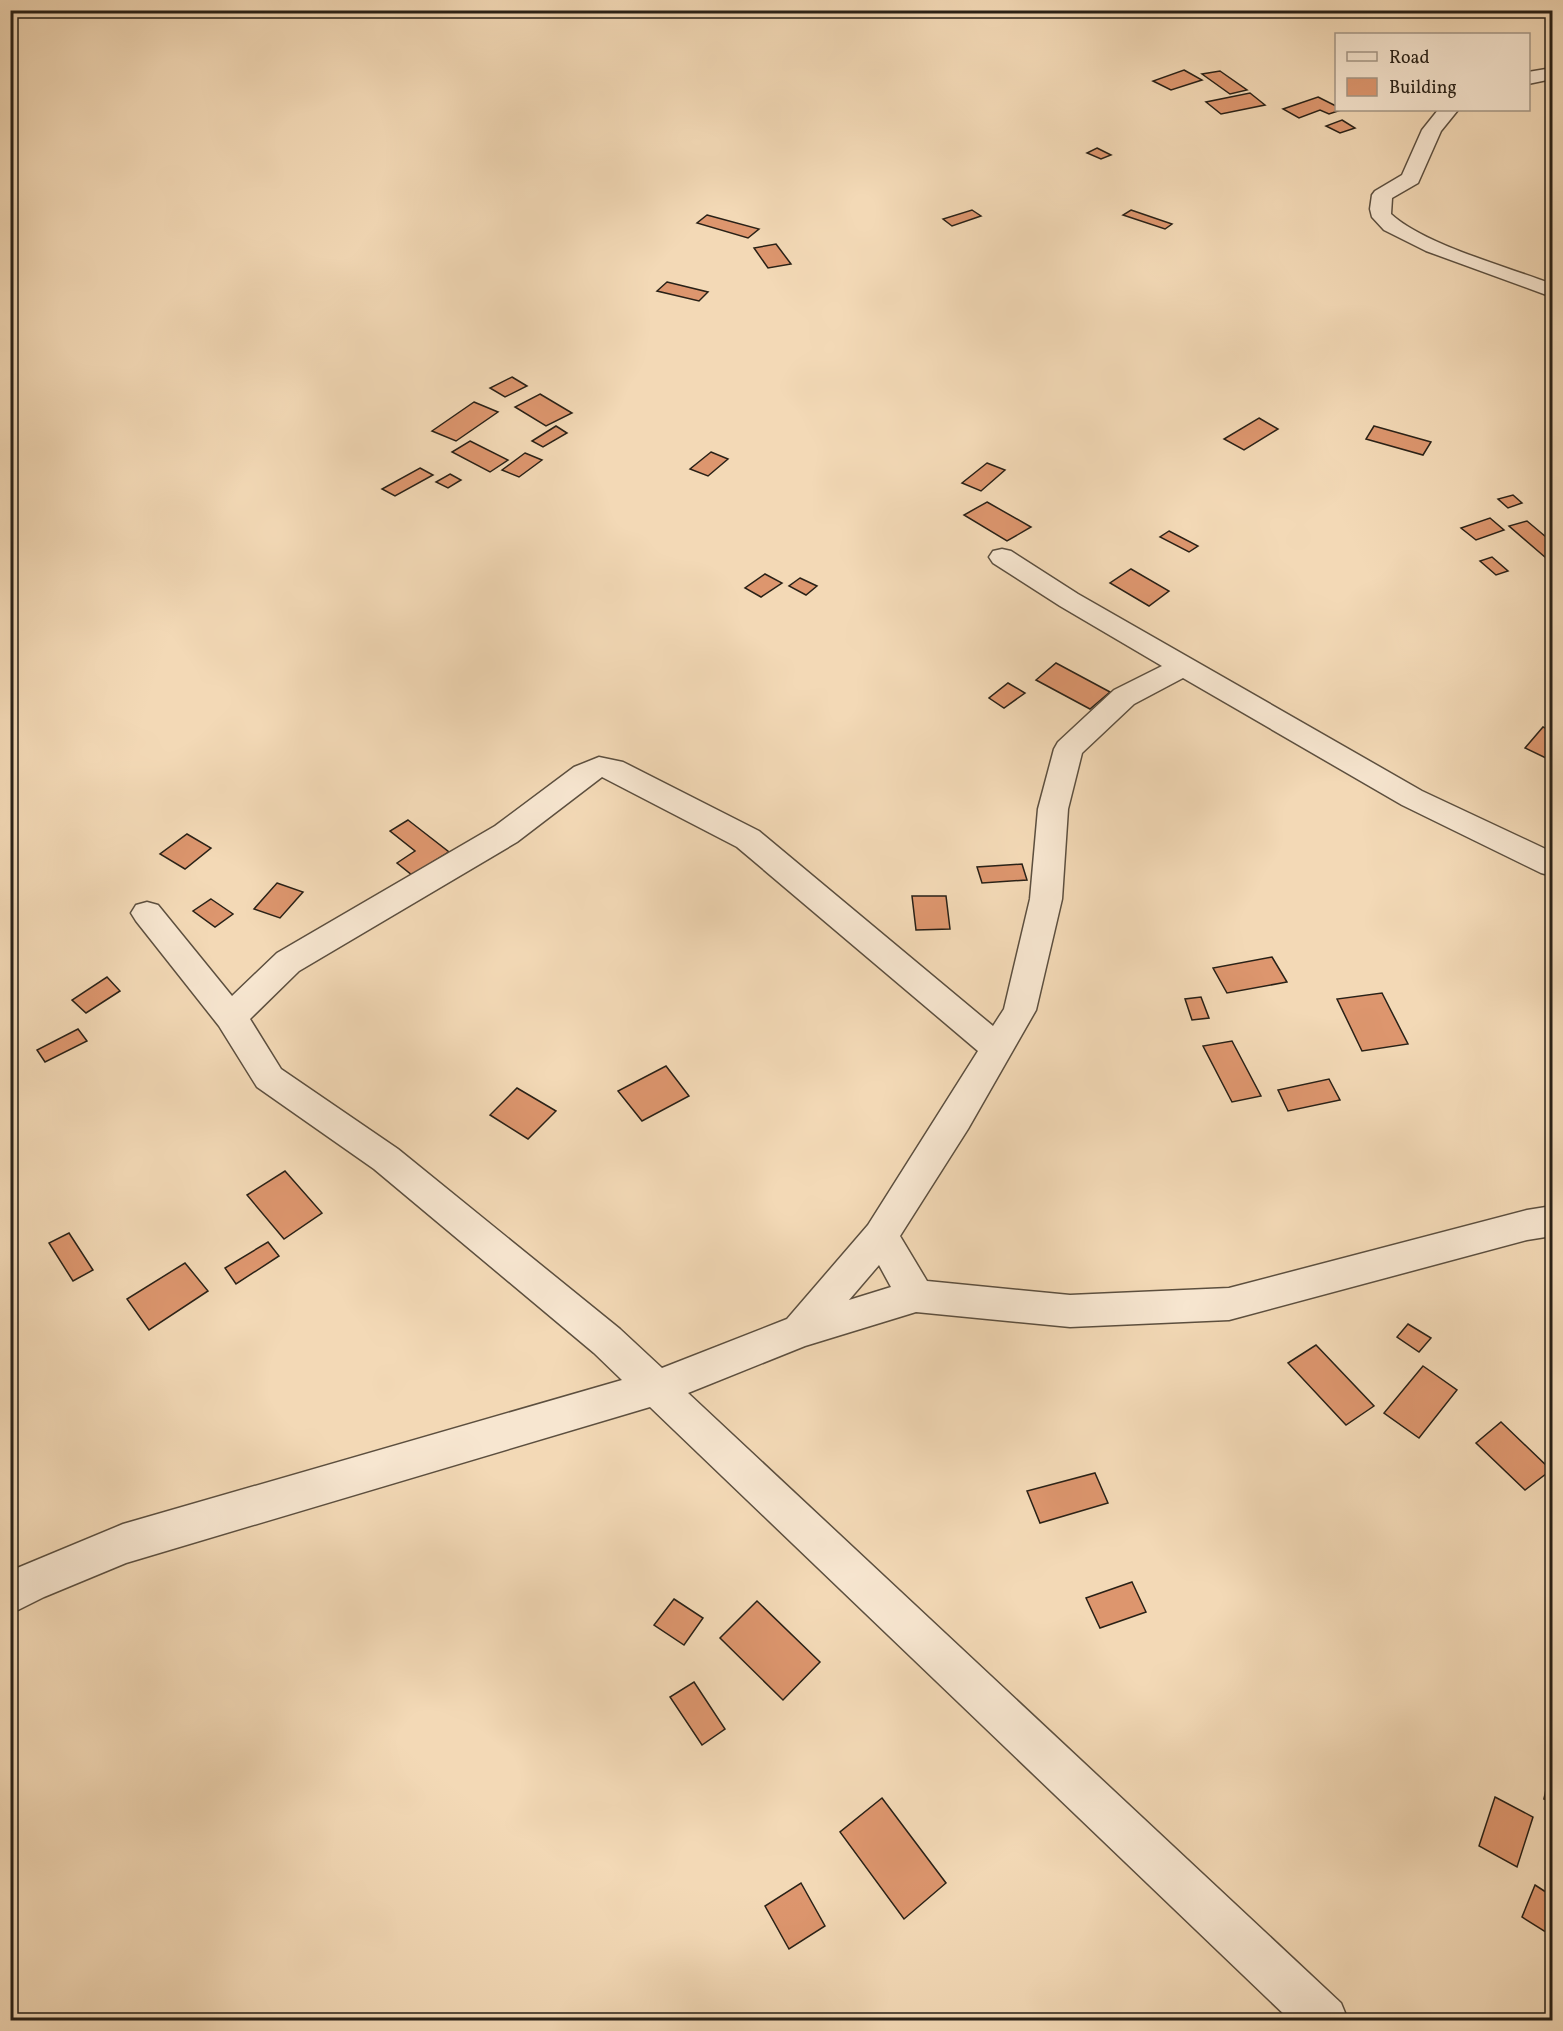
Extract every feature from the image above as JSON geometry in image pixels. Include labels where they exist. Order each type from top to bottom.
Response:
[{"type":"street","points":[[1530,78],[1552,74]]},
{"type":"street","points":[[1447,111],[1432,130],[1411,179],[1382,195],[1380,209],[1383,219],[1396,229],[1430,245],[1552,291]]},
{"type":"street","points":[[1002,558],[1182,667],[1412,798],[1552,865]]},
{"type":"street","points":[[800,1331],[881,1236],[1020,1010],[1046,899],[1053,808],[1068,749],[1124,697],[1182,667]]},
{"type":"street","points":[[231,1017],[288,962],[506,834],[584,774],[599,767],[623,774],[748,839],[998,1049]]},
{"type":"street","points":[[147,913],[231,1017],[269,1078],[386,1159],[607,1341],[1324,2020]]},
{"type":"street","points":[[10,1594],[29,1583],[123,1544],[656,1388],[800,1331],[916,1296],[1070,1311],[1229,1304],[1505,1231],[1552,1221]]},
{"type":"street","points":[[881,1236],[916,1296]]},
{"type":"building","points":[[1184,70],[1202,80],[1171,90],[1153,81]]},
{"type":"building","points":[[1220,71],[1247,90],[1230,94],[1202,74]]},
{"type":"building","points":[[1250,93],[1265,105],[1221,114],[1206,102]]},
{"type":"building","points":[[1318,97],[1335,106],[1335,111],[1338,111],[1329,114],[1320,110],[1299,118],[1283,109]]},
{"type":"building","points":[[1342,120],[1355,128],[1340,133],[1326,126]]},
{"type":"building","points":[[1097,148],[1111,155],[1101,159],[1087,153]]},
{"type":"building","points":[[972,210],[981,216],[952,226],[943,219]]},
{"type":"building","points":[[1131,210],[1172,224],[1165,229],[1123,215]]},
{"type":"building","points":[[707,215],[759,229],[748,238],[697,223]]},
{"type":"building","points":[[776,244],[791,264],[768,268],[754,248]]},
{"type":"building","points":[[667,282],[708,292],[699,301],[657,291]]},
{"type":"building","points":[[512,377],[527,386],[505,397],[490,388]]},
{"type":"building","points":[[540,394],[572,413],[546,426],[515,407]]},
{"type":"building","points":[[474,402],[498,412],[456,441],[432,431]]},
{"type":"building","points":[[1259,418],[1278,429],[1244,450],[1224,439]]},
{"type":"building","points":[[556,426],[567,433],[543,447],[532,441]]},
{"type":"building","points":[[1374,426],[1431,442],[1423,455],[1366,439]]},
{"type":"building","points":[[470,441],[508,460],[490,472],[452,452]]},
{"type":"building","points":[[711,452],[728,459],[708,476],[690,469]]},
{"type":"building","points":[[525,453],[542,460],[519,477],[502,470]]},
{"type":"building","points":[[987,463],[1005,470],[981,491],[962,483]]},
{"type":"building","points":[[420,468],[433,475],[395,496],[382,489]]},
{"type":"building","points":[[450,474],[461,480],[448,488],[436,482]]},
{"type":"building","points":[[1513,495],[1522,503],[1508,508],[1498,499]]},
{"type":"building","points":[[987,502],[1031,527],[1007,541],[964,515]]},
{"type":"building","points":[[1490,518],[1504,530],[1476,540],[1461,528]]},
{"type":"building","points":[[1527,521],[1552,542],[1552,556],[1546,558],[1509,526]]},
{"type":"building","points":[[1169,531],[1198,546],[1189,552],[1160,537]]},
{"type":"building","points":[[1492,557],[1508,571],[1496,575],[1480,561]]},
{"type":"building","points":[[1131,569],[1169,591],[1149,606],[1110,583]]},
{"type":"building","points":[[765,574],[782,583],[761,597],[745,588]]},
{"type":"building","points":[[800,578],[817,586],[806,595],[789,586]]},
{"type":"building","points":[[1056,663],[1110,692],[1090,709],[1036,680]]},
{"type":"building","points":[[1008,683],[1025,693],[1004,708],[989,698]]},
{"type":"building","points":[[1543,727],[1552,731],[1552,754],[1548,759],[1525,748]]},
{"type":"building","points":[[408,820],[449,852],[412,875],[397,863],[415,851],[390,831]]},
{"type":"building","points":[[187,834],[211,848],[185,869],[160,854]]},
{"type":"building","points":[[1022,864],[1027,880],[982,883],[977,867]]},
{"type":"building","points":[[277,883],[303,892],[280,918],[254,909]]},
{"type":"building","points":[[912,896],[946,896],[950,929],[916,930]]},
{"type":"building","points":[[211,899],[233,914],[215,927],[193,911]]},
{"type":"building","points":[[1272,957],[1287,982],[1227,993],[1213,968]]},
{"type":"building","points":[[107,977],[120,991],[86,1013],[72,1000]]},
{"type":"building","points":[[1382,993],[1408,1044],[1362,1051],[1337,999]]},
{"type":"building","points":[[1201,997],[1209,1018],[1192,1020],[1185,999]]},
{"type":"building","points":[[78,1029],[87,1041],[45,1062],[37,1050]]},
{"type":"building","points":[[1232,1041],[1261,1096],[1232,1102],[1203,1046]]},
{"type":"building","points":[[666,1066],[689,1096],[642,1121],[618,1091]]},
{"type":"building","points":[[1329,1079],[1340,1100],[1288,1111],[1278,1090]]},
{"type":"building","points":[[517,1088],[556,1111],[528,1139],[490,1115]]},
{"type":"building","points":[[285,1171],[322,1213],[284,1239],[247,1195]]},
{"type":"building","points":[[69,1233],[93,1270],[73,1281],[49,1243]]},
{"type":"building","points":[[268,1242],[279,1256],[236,1284],[225,1268]]},
{"type":"building","points":[[185,1263],[208,1291],[149,1330],[127,1299]]},
{"type":"building","points":[[1408,1324],[1431,1338],[1419,1352],[1397,1337]]},
{"type":"building","points":[[1316,1345],[1374,1406],[1346,1425],[1288,1363]]},
{"type":"building","points":[[1423,1366],[1457,1390],[1419,1438],[1384,1413]]},
{"type":"building","points":[[1501,1422],[1551,1470],[1525,1490],[1476,1443]]},
{"type":"building","points":[[1095,1473],[1108,1503],[1040,1523],[1027,1491]]},
{"type":"building","points":[[1132,1582],[1146,1612],[1100,1628],[1086,1598]]},
{"type":"building","points":[[674,1599],[703,1618],[684,1645],[654,1625]]},
{"type":"building","points":[[757,1601],[820,1662],[783,1700],[720,1638]]},
{"type":"building","points":[[694,1682],[725,1729],[702,1745],[670,1697]]},
{"type":"building","points":[[1552,1761],[1552,1802],[1544,1799]]},
{"type":"building","points":[[1495,1797],[1533,1817],[1517,1867],[1479,1846]]},
{"type":"building","points":[[882,1798],[946,1883],[904,1919],[840,1832]]},
{"type":"building","points":[[801,1883],[825,1926],[789,1949],[765,1906]]},
{"type":"building","points":[[1535,1885],[1552,1896],[1552,1936],[1522,1917]]}]
